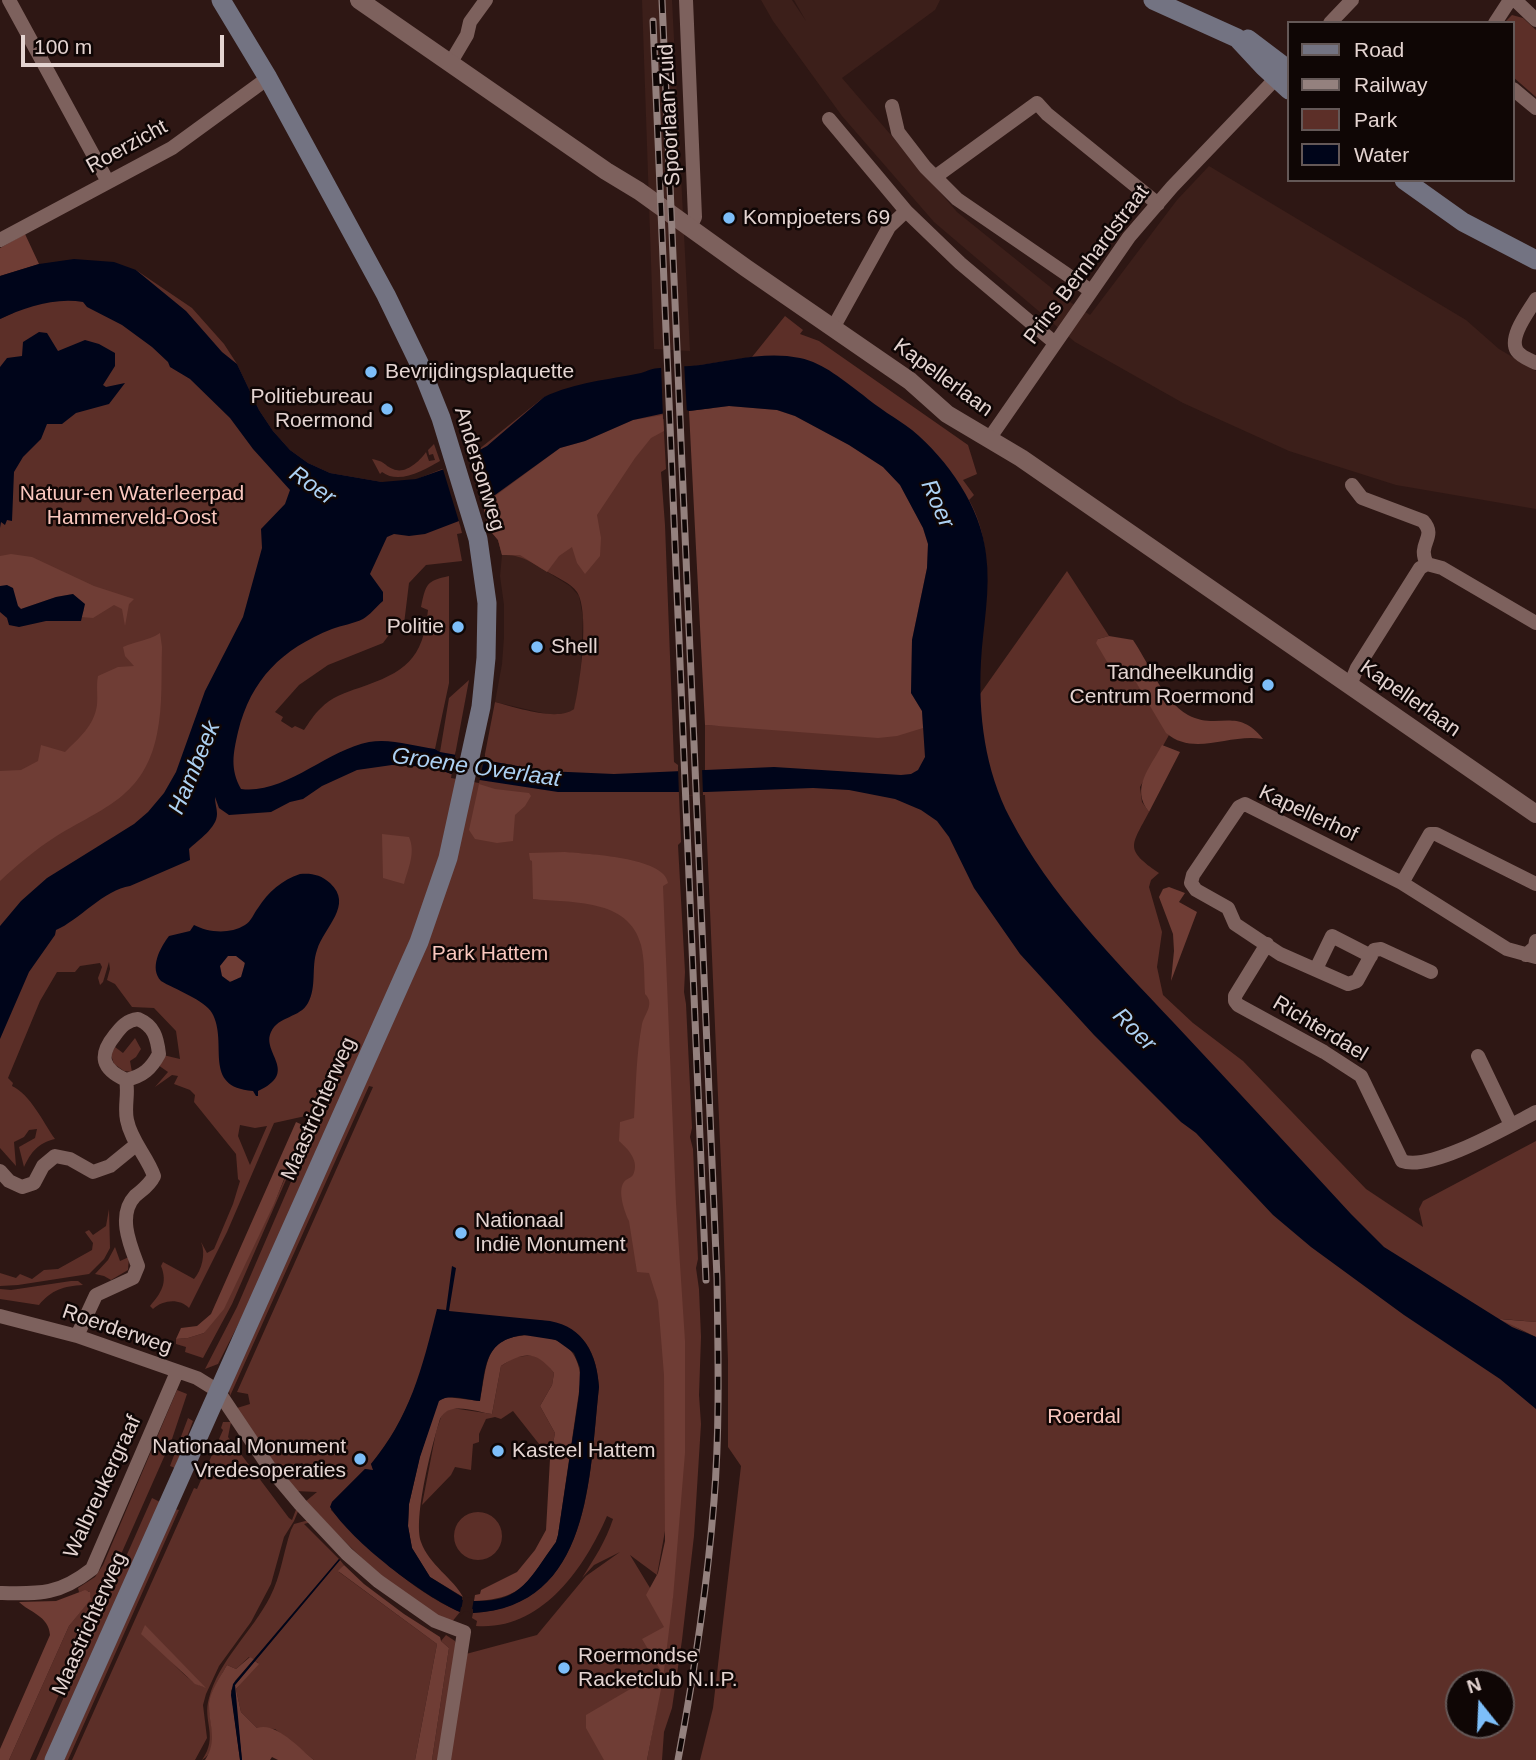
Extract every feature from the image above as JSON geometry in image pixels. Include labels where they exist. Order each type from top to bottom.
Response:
[{"type":"main road","name":"Andersonweg","points":[[221,0],[268,78],[386,295],[428,384],[452,450],[474,526],[483,565],[487,603],[486,658],[481,706],[454,834]]},
{"type":"main road","name":"Andersonweg","points":[[228,0],[239,28]]},
{"type":"main road","points":[[1153,0],[1237,38],[1248,39],[1286,74]]},
{"type":"main road","points":[[1407,182],[1463,222],[1536,260]]},
{"type":"main road","name":"Maastrichterweg","points":[[54,1760],[419,942],[439,888],[454,834]]},
{"type":"street","points":[[9,0],[108,182]]},
{"type":"street","name":"Kapellerlaan","points":[[359,0],[910,381],[947,414],[1021,458],[1536,814]]},
{"type":"street","points":[[451,62],[467,35],[470,22],[485,0]]},
{"type":"street","name":"Spoorlaan Zuid","points":[[686,0],[695,217],[690,227]]},
{"type":"street","points":[[1332,21],[1352,0]]},
{"type":"street","points":[[1497,21],[1513,0],[1536,20]]},
{"type":"street","name":"Prins Bernhardstraat","points":[[989,439],[1129,237],[1286,74]]},
{"type":"street","name":"Roerzicht","points":[[0,240],[172,148],[268,78]]},
{"type":"street","points":[[1515,91],[1536,108]]},
{"type":"street","points":[[935,177],[1037,103],[1158,204]]},
{"type":"street","points":[[892,106],[898,132],[957,199],[1091,290]]},
{"type":"street","points":[[829,119],[906,211],[960,263],[1055,343]]},
{"type":"street","points":[[833,328],[888,227],[906,211]]},
{"type":"street","points":[[1536,299],[1516,335],[1514,346],[1519,354],[1536,363]]},
{"type":"street","points":[[1352,485],[1362,498],[1423,521],[1428,526],[1429,536],[1423,547],[1423,557],[1427,564]]},
{"type":"street","points":[[1350,685],[1357,668],[1420,568],[1427,564],[1442,568],[1536,623]]},
{"type":"street","name":"Kapellerhof","points":[[1267,944],[1236,924],[1228,908],[1196,890],[1191,883],[1193,875],[1239,807],[1245,804],[1402,883],[1507,949],[1531,956]]},
{"type":"street","points":[[1402,883],[1430,834],[1436,834],[1536,884]]},
{"type":"street","points":[[1315,969],[1332,936],[1371,956]]},
{"type":"street","points":[[1531,956],[1536,941]]},
{"type":"street","points":[[1267,944],[1280,954],[1348,984],[1357,981],[1374,950],[1381,949],[1431,972]]},
{"type":"street","name":"Richterdael","points":[[1267,944],[1235,996],[1235,1001],[1361,1076],[1402,1161],[1411,1164],[1461,1150],[1511,1125]]},
{"type":"street","points":[[138,1019],[149,1025],[153,1031],[159,1054],[149,1070],[126,1080],[105,1064],[105,1051],[120,1029],[138,1019]]},
{"type":"street","points":[[1478,1056],[1511,1125],[1536,1112]]},
{"type":"street","points":[[77,1336],[96,1295],[133,1278],[138,1266],[125,1213],[134,1198],[149,1186],[155,1176],[148,1159],[136,1144],[126,1119],[126,1080]]},
{"type":"street","points":[[0,1171],[9,1181],[22,1187],[34,1183],[43,1166],[55,1156],[69,1158],[93,1172],[110,1166],[136,1144]]},
{"type":"street","name":"Roerderweg","points":[[0,1316],[77,1336],[197,1378],[218,1391]]},
{"type":"street","name":"Walbreukergraaf","points":[[0,1592],[42,1594],[77,1581],[92,1569],[177,1372]]},
{"type":"street","points":[[218,1391],[269,1467],[347,1554],[378,1581],[435,1621],[464,1632],[444,1760]]},
{"type":"shaded area","points":[[642,0],[672,0],[690,351],[654,349]]},
{"type":"shaded area","points":[[761,0],[792,0],[806,21],[794,0],[940,0],[935,10],[842,78],[957,212],[1064,298],[1090,315],[1177,200],[1209,166],[1466,320],[1499,349],[1536,371],[1536,509],[1396,485],[1289,451],[1183,403],[1075,342],[934,222],[842,116],[773,21]]},
{"type":"shaded area","points":[[25,234],[39,264],[0,276],[0,248]]},
{"type":"shaded area","points":[[729,406],[777,410],[795,416],[883,467],[900,485],[923,528],[928,544],[927,568],[912,640],[911,693],[922,711],[923,728],[897,736],[878,738],[705,725],[689,411]]},
{"type":"shaded area","points":[[663,415],[664,431],[651,438],[635,458],[597,515],[601,538],[600,556],[585,574],[577,563],[572,547],[559,556],[547,572],[520,555],[502,555],[498,540],[488,528],[483,505],[560,448],[585,441],[633,420]]},
{"type":"shaded area","points":[[11,554],[32,557],[94,586],[134,599],[129,604],[125,626],[122,609],[114,605],[93,618],[81,617],[84,610],[73,594],[21,609],[0,586],[0,556]]},
{"type":"shaded area","points":[[502,555],[520,555],[570,586],[579,596],[583,617],[580,686],[574,709],[569,713],[551,715],[495,702],[504,637],[500,576]]},
{"type":"shaded area","points":[[160,633],[162,647],[159,723],[151,755],[142,772],[120,798],[48,842],[0,881],[0,771],[21,770],[38,761],[41,745],[65,752],[93,719],[97,705],[98,676],[118,667],[134,666],[125,656],[123,647]]},
{"type":"shaded area","points":[[1109,636],[1133,640],[1163,691],[1188,715],[1209,721],[1236,721],[1254,729],[1263,739],[1200,744],[1177,740],[1166,733],[1128,669],[1118,674],[1113,672],[1096,643],[1098,639]]},
{"type":"shaded area","points":[[1162,745],[1180,752],[1149,812],[1141,795],[1142,786]]},
{"type":"shaded area","points":[[479,784],[529,793],[531,796],[515,815],[513,841],[497,843],[475,839],[469,830]]},
{"type":"shaded area","points":[[382,834],[409,837],[412,855],[404,884],[383,878]]},
{"type":"shaded area","points":[[565,852],[640,862],[664,874],[668,883],[663,886],[676,1203],[685,1341],[685,1453],[673,1598],[663,1679],[647,1760],[604,1760],[586,1728],[586,1715],[661,1671],[642,1639],[664,1627],[646,1595],[658,1573],[665,1541],[664,1375],[658,1301],[649,1273],[637,1272],[629,1221],[621,1196],[622,1186],[633,1175],[635,1165],[629,1152],[619,1141],[620,1122],[634,1118],[640,1036],[649,1001],[645,994],[641,945],[634,930],[624,919],[597,906],[533,899],[532,861],[529,853]]},
{"type":"shaded area","points":[[1169,887],[1185,893],[1179,902],[1197,912],[1171,981],[1173,934],[1159,897],[1163,889]]},
{"type":"shaded area","points":[[232,955],[241,959],[245,968],[241,977],[232,981],[223,977],[219,968],[223,959]]},
{"type":"shaded area","points":[[296,1122],[305,1126],[304,1130],[274,1204],[224,1309],[204,1333],[176,1339],[181,1328],[197,1326],[211,1314]]},
{"type":"shaded area","points":[[1499,1319],[1536,1322],[1536,1337]]},
{"type":"shaded area","points":[[534,1335],[553,1339],[567,1347],[576,1359],[581,1378],[558,1535],[556,1542],[524,1585],[505,1596],[474,1601],[475,1595],[480,1594],[481,1590],[517,1572],[535,1550],[546,1530],[550,1459],[555,1433],[540,1406],[552,1385],[554,1373],[548,1366],[530,1356],[509,1361],[501,1366],[492,1414],[456,1409],[444,1413],[440,1419],[424,1481],[419,1531],[421,1542],[430,1558],[463,1597],[430,1577],[412,1548],[408,1526],[409,1504],[420,1456],[438,1401],[447,1397],[480,1401],[487,1363],[497,1345],[518,1336]]},
{"type":"shaded area","points":[[344,1565],[404,1614],[440,1637],[449,1648],[432,1760],[415,1760],[437,1644],[338,1571]]},
{"type":"shaded area","points":[[85,1590],[90,1592],[91,1599],[69,1626],[9,1760],[0,1760],[0,1749],[50,1635],[46,1623],[19,1602],[56,1601]]},
{"type":"shaded area","points":[[145,1625],[206,1688],[195,1684],[141,1634]]},
{"type":"shaded area","points":[[250,1657],[254,1659],[235,1681],[231,1691],[240,1760],[205,1760],[212,1740],[209,1706],[213,1690],[227,1665],[236,1669]]},
{"type":"shaded area","points":[[255,1661],[259,1664],[236,1689],[241,1712],[257,1728],[272,1728],[280,1732],[314,1760],[278,1760],[272,1757],[270,1760],[242,1760],[234,1690],[235,1685]]},
{"type":"green space","points":[[1512,15],[1523,18],[1536,30],[1536,97],[1515,79],[1515,21],[1506,21]]},
{"type":"green space","name":"Roerdal","points":[[136,270],[192,308],[224,344],[237,364],[259,410],[290,450],[308,463],[330,473],[382,482],[417,479],[447,467],[478,450],[544,397],[675,369],[752,357],[785,316],[803,330],[800,334],[819,341],[968,445],[977,474],[963,480],[974,495],[969,500],[979,523],[987,571],[980,694],[1067,571],[1109,636],[1098,639],[1113,672],[1128,669],[1169,735],[1140,787],[1142,802],[1149,812],[1134,846],[1140,858],[1159,873],[1151,880],[1149,887],[1162,932],[1157,967],[1163,995],[1193,1023],[1243,1061],[1366,1189],[1423,1227],[1419,1209],[1423,1201],[1536,1141],[1536,1322],[1502,1319],[1536,1339],[1536,1760],[700,1760],[713,1708],[741,1466],[728,1447],[723,1211],[705,795],[679,796],[681,842],[678,845],[701,1337],[701,1424],[694,1536],[682,1640],[672,1708],[664,1732],[662,1760],[647,1760],[656,1712],[645,1760],[450,1760],[466,1654],[537,1635],[586,1576],[620,1552],[594,1565],[582,1578],[610,1527],[613,1519],[607,1516],[573,1575],[540,1607],[521,1618],[499,1625],[476,1626],[477,1621],[472,1618],[473,1613],[512,1605],[541,1587],[563,1562],[577,1531],[592,1459],[599,1387],[594,1359],[582,1338],[563,1326],[535,1320],[426,1356],[404,1413],[371,1464],[374,1471],[365,1469],[332,1502],[331,1510],[391,1567],[424,1592],[460,1612],[451,1623],[410,1598],[339,1536],[306,1501],[317,1492],[295,1491],[237,1408],[250,1404],[248,1394],[237,1392],[373,1087],[369,1086],[230,1396],[229,1390],[256,1325],[243,1315],[218,1364],[205,1369],[237,1307],[337,1075],[332,1074],[232,1304],[203,1358],[185,1352],[186,1347],[176,1344],[176,1339],[204,1333],[263,1227],[310,1115],[274,1123],[227,1232],[189,1308],[176,1302],[166,1302],[153,1309],[150,1306],[162,1288],[163,1262],[194,1279],[202,1261],[201,1242],[207,1253],[214,1249],[240,1181],[236,1154],[194,1102],[195,1095],[190,1090],[174,1084],[178,1076],[172,1075],[155,1087],[168,1072],[158,1065],[163,1055],[180,1059],[176,1031],[154,1008],[132,1007],[115,984],[107,980],[109,962],[100,985],[100,963],[80,966],[75,972],[57,972],[40,1001],[8,1078],[13,1083],[12,1086],[25,1095],[55,1139],[36,1149],[24,1167],[19,1147],[35,1138],[37,1129],[29,1130],[24,1137],[14,1142],[16,1166],[0,1148],[0,319],[13,313],[0,276]],"holes":[[[713,403],[725,726],[705,725],[705,771],[678,771],[678,765],[674,762],[661,472],[666,469],[663,415]],[[483,506],[488,528],[498,540],[502,555],[525,559],[567,583],[577,592],[583,615],[583,632],[574,709],[567,713],[547,714],[495,702],[484,759],[455,755],[469,680],[449,698],[440,752],[435,749],[449,683],[449,576],[431,582],[426,588],[421,607],[428,610],[422,641],[409,662],[388,676],[329,701],[304,730],[295,726],[292,728],[281,721],[283,717],[275,712],[299,685],[328,665],[383,643],[398,623],[404,624],[409,583],[426,565],[462,561],[457,534],[462,533],[459,521]],[[240,1125],[255,1128],[267,1126],[250,1165],[238,1136]],[[665,1531],[673,1598],[667,1616],[630,1555],[657,1575]]]},
{"type":"green space","points":[[434,444],[440,461],[404,477],[389,476],[382,472],[380,474],[372,459],[393,469],[407,469],[426,452],[429,461],[435,460],[428,450]]},
{"type":"green space","points":[[135,1038],[141,1049],[130,1061],[132,1072],[124,1071],[114,1064],[111,1055],[115,1047],[123,1053]]},
{"type":"green space","points":[[109,1209],[110,1248],[104,1259],[89,1274],[0,1286],[0,1273],[16,1278],[20,1274],[32,1279],[44,1270],[58,1269],[92,1250],[93,1243],[85,1232],[89,1230],[93,1235],[106,1226]]},
{"type":"green space","points":[[115,1247],[120,1261],[129,1257],[128,1270],[111,1280],[95,1274],[108,1260]]},
{"type":"green space","points":[[78,1281],[83,1285],[58,1290],[39,1305],[0,1299],[0,1289],[11,1290]]},
{"type":"green space","points":[[536,1355],[544,1360],[554,1373],[552,1385],[540,1406],[555,1433],[550,1459],[542,1457],[543,1449],[513,1411],[501,1419],[486,1419],[479,1434],[479,1442],[473,1444],[471,1470],[455,1467],[451,1475],[422,1505],[442,1414],[452,1408],[492,1414],[501,1366],[515,1357]]},
{"type":"green space","points":[[177,1390],[187,1394],[172,1439],[30,1760],[9,1760],[69,1626],[91,1598],[89,1591],[79,1592],[78,1588],[95,1577],[103,1565]]},
{"type":"green space","points":[[188,1418],[193,1421],[175,1468],[170,1466]]},
{"type":"green space","points":[[223,1422],[231,1422],[228,1437],[289,1518],[292,1520],[297,1507],[299,1509],[284,1537],[271,1584],[251,1622],[219,1666],[206,1694],[203,1705],[207,1738],[195,1760],[72,1760],[194,1488],[197,1489],[223,1430]],"holes":[[[145,1626],[204,1687],[179,1670]]]},
{"type":"green space","points":[[152,1498],[160,1502],[46,1760],[36,1760]]},
{"type":"green space","points":[[175,1509],[179,1510],[68,1760],[64,1760]]},
{"type":"green space","points":[[478,1512],[495,1519],[502,1536],[495,1553],[478,1560],[461,1553],[454,1536],[461,1519]]},
{"type":"green space","points":[[309,1520],[311,1522],[304,1524],[339,1559],[254,1659],[249,1657],[236,1669],[227,1665],[211,1696],[209,1708],[213,1741],[208,1755],[202,1760],[209,1743],[207,1706],[214,1684],[270,1597],[294,1524]]},
{"type":"green space","points":[[340,1560],[344,1565],[339,1572],[437,1644],[415,1760],[314,1760],[275,1729],[257,1728],[241,1712],[236,1689],[258,1663],[255,1661]]},
{"type":"green space","points":[[446,1635],[455,1641],[458,1647],[441,1760],[432,1760],[449,1648],[441,1641]]},
{"type":"water","points":[[74,259],[114,262],[136,270],[186,311],[222,352],[237,364],[259,410],[290,450],[308,463],[330,473],[382,482],[416,479],[447,468],[487,446],[544,397],[556,392],[655,368],[695,366],[763,356],[788,356],[809,360],[841,378],[912,430],[938,455],[961,486],[983,536],[988,581],[980,681],[982,722],[994,781],[1001,800],[1026,846],[1064,900],[1106,950],[1384,1247],[1512,1327],[1536,1337],[1536,1409],[1500,1379],[1404,1315],[1311,1247],[1273,1215],[1196,1133],[1181,1122],[1094,1035],[1020,954],[974,888],[949,837],[937,821],[921,810],[895,799],[849,790],[813,788],[706,792],[558,792],[460,777],[431,767],[392,765],[357,770],[322,786],[303,799],[290,802],[271,812],[229,815],[219,808],[215,797],[216,819],[211,829],[189,849],[190,860],[111,893],[56,930],[29,972],[0,1039],[0,926],[21,901],[47,878],[134,824],[164,793],[176,772],[205,691],[243,617],[262,548],[261,529],[285,504],[290,490],[253,449],[230,418],[190,379],[170,367],[152,347],[122,325],[87,307],[83,302],[41,304],[0,319],[0,276],[39,264]],"holes":[[[729,406],[777,410],[795,416],[849,445],[883,467],[900,485],[923,528],[928,544],[927,568],[912,640],[911,693],[922,711],[925,757],[918,770],[901,775],[774,767],[614,774],[545,771],[402,743],[377,741],[353,747],[273,785],[241,789],[235,775],[234,754],[238,732],[251,696],[260,681],[284,656],[314,637],[363,619],[383,601],[383,592],[370,574],[387,537],[394,534],[425,534],[459,521],[560,448],[585,441],[633,420],[684,409],[689,411]]]},
{"type":"water","points":[[39,332],[47,333],[58,351],[85,340],[115,353],[115,366],[103,385],[106,387],[125,383],[109,404],[76,413],[62,424],[47,424],[41,439],[23,457],[14,472],[12,521],[7,520],[5,525],[1,522],[0,528],[0,367],[7,358],[22,356],[23,342]]},
{"type":"water","points":[[0,586],[13,588],[21,609],[73,594],[85,604],[81,621],[46,621],[19,627],[9,625],[7,618],[0,612]]},
{"type":"water","points":[[312,874],[327,880],[337,891],[338,908],[317,950],[308,1003],[300,1012],[279,1023],[271,1032],[269,1040],[278,1070],[276,1077],[258,1091],[256,1096],[253,1091],[237,1088],[227,1081],[222,1072],[217,1025],[212,1013],[196,999],[161,981],[156,964],[159,952],[169,936],[190,931],[194,925],[218,931],[239,928],[249,922],[271,892],[293,877]],"holes":[[[228,956],[236,956],[245,963],[241,977],[230,982],[222,976],[220,966]]]},
{"type":"water","points":[[452,1266],[456,1268],[449,1311],[562,1324],[572,1329],[586,1344],[598,1375],[592,1459],[586,1496],[577,1531],[563,1562],[541,1588],[512,1605],[473,1613],[473,1609],[461,1607],[460,1612],[445,1604],[389,1567],[354,1536],[330,1507],[365,1469],[373,1470],[371,1464],[396,1428],[413,1391],[437,1309],[446,1310]],"holes":[[[524,1335],[556,1340],[574,1353],[580,1368],[579,1395],[556,1542],[520,1589],[497,1599],[462,1600],[462,1597],[430,1577],[412,1548],[408,1526],[409,1504],[420,1457],[439,1401],[453,1397],[480,1401],[489,1358],[501,1343]]]},
{"type":"water","points":[[339,1559],[235,1685],[240,1760],[231,1695],[233,1684]]},
{"type":"pier","points":[[684,362],[687,414],[663,419],[661,364]]},
{"type":"pier","points":[[467,453],[484,509],[460,525],[442,466]]},
{"type":"pier","points":[[456,751],[485,755],[479,783],[451,778]]},
{"type":"pier","points":[[678,767],[702,767],[703,795],[679,796]]},
{"type":"pier","points":[[464,1594],[474,1598],[471,1616],[464,1611],[460,1616]]},
{"type":"railway","points":[[662,0],[717,1278],[718,1362],[717,1445],[711,1534],[699,1631],[678,1760]]},
{"type":"railway","points":[[653,21],[706,1280]]},
{"type":"place","name":"Kompjoeters 69","points":[[729,218]]},
{"type":"place","name":"Bevrijdingsplaquette","points":[[371,372]]},
{"type":"place","name":"Politiebureau Roermond","points":[[387,409]]},
{"type":"place","name":"Politie","points":[[458,627]]},
{"type":"place","name":"Shell","points":[[537,647]]},
{"type":"place","name":"Tandheelkundig Centrum Roermond","points":[[1268,685]]},
{"type":"place","name":"Nationaal Indië Monument","points":[[461,1233]]},
{"type":"place","name":"Kasteel Hattem","points":[[498,1451]]},
{"type":"place","name":"Nationaal Monument Vredesoperaties","points":[[360,1459]]},
{"type":"place","name":"Roermondse Racketclub N.I.P.","points":[[564,1668]]},
{"type":"water label","name":"Roer","points":[[312,486]]},
{"type":"water label","name":"Roer","points":[[937,504]]},
{"type":"water label","name":"Hambeek","points":[[195,768]]},
{"type":"water label","name":"Groene Overlaat","points":[[476,768]]},
{"type":"water label","name":"Roer","points":[[1134,1030]]},
{"type":"park label","name":"Natuur-en Waterleerpad Hammerveld-Oost","points":[[132,506]]},
{"type":"park label","name":"Park Hattem","points":[[490,954]]}]
